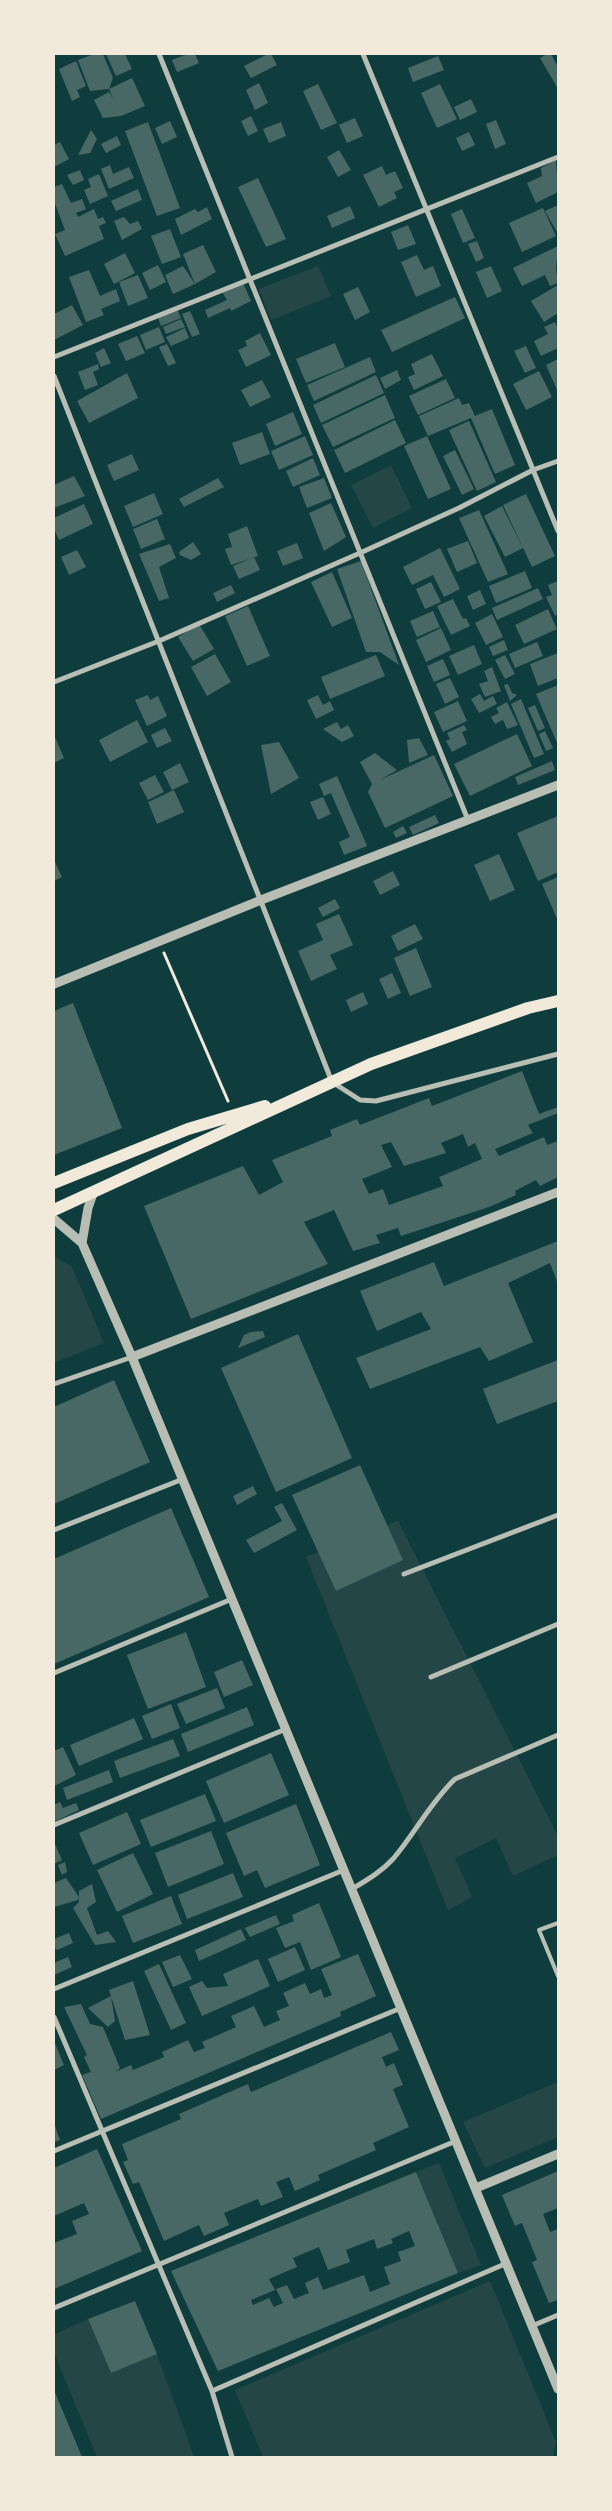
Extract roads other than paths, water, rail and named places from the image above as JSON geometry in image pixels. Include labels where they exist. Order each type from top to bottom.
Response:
[{"type":"main road","points":[[54,1210],[371,1064],[528,1008],[558,1001]]},
{"type":"main road","points":[[54,1183],[188,1129],[303,1094]]},
{"type":"street","points":[[159,54],[468,820]]},
{"type":"street","points":[[363,54],[558,531]]},
{"type":"street","points":[[54,357],[558,157]]},
{"type":"street","points":[[54,376],[332,1082],[360,1100],[376,1102],[558,1054]]},
{"type":"street","points":[[54,682],[158,641],[360,553],[459,508],[533,470],[558,461]]},
{"type":"street","points":[[54,981],[558,785]]},
{"type":"street","points":[[82,1243],[84,1225],[94,1191]]},
{"type":"street","points":[[54,1384],[132,1357],[558,1192]]},
{"type":"street","points":[[54,1220],[82,1243],[132,1357],[558,2389]]},
{"type":"street","points":[[54,1530],[183,1479]]},
{"type":"street","points":[[404,1574],[558,1515]]},
{"type":"street","points":[[54,1673],[233,1599]]},
{"type":"street","points":[[431,1677],[558,1624]]},
{"type":"street","points":[[54,1824],[286,1729]]},
{"type":"street","points":[[352,1889],[374,1876],[392,1859],[444,1790],[455,1779],[558,1735]]},
{"type":"street","points":[[54,1989],[344,1870]]},
{"type":"street","points":[[54,2152],[401,2008]]},
{"type":"street","points":[[54,2017],[212,2391],[232,2457]]},
{"type":"street","points":[[54,2308],[456,2141]]},
{"type":"street","points":[[476,2188],[558,2154]]},
{"type":"street","points":[[212,2391],[507,2263]]},
{"type":"street","points":[[532,2326],[558,2315]]},
{"type":"lane","points":[[558,1922],[540,1930],[558,1976]]}]
